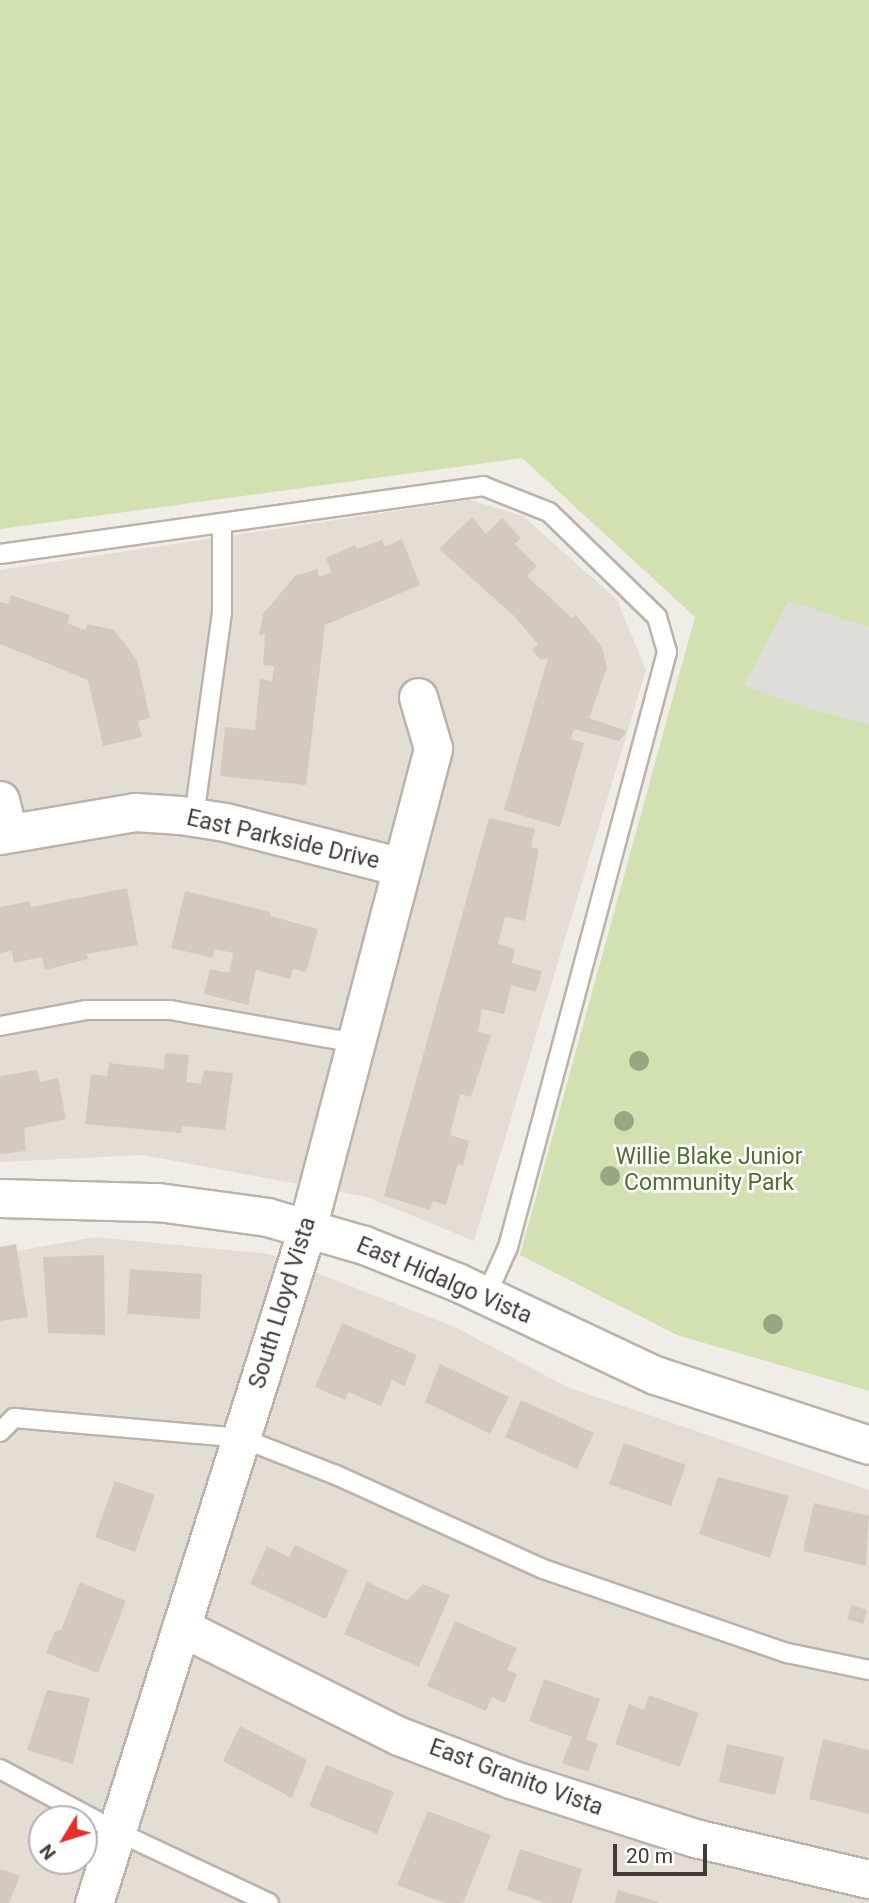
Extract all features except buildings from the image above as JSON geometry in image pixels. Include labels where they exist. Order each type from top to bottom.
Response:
[{"type":"street","name":"South Lloyd Vista","points":[[94,1903],[307,1229],[433,748],[418,697]]},
{"type":"street","name":"East Parkside Drive","points":[[3,822],[135,812],[194,817],[401,867]]},
{"type":"street","name":"East Hidalgo Vista","points":[[0,1198],[72,1196],[207,1206],[364,1245],[486,1296],[655,1375],[869,1445]]},
{"type":"street","name":"East Granito Vista","points":[[181,1627],[399,1736],[511,1779],[695,1838],[869,1879]]},
{"type":"lane","points":[[0,554],[483,486],[549,512],[657,617],[667,652],[508,1247],[486,1296]]},
{"type":"lane","points":[[194,817],[222,613],[222,523]]},
{"type":"lane","points":[[0,1026],[86,1010],[170,1010],[355,1043]]},
{"type":"lane","points":[[0,1433],[14,1418],[241,1438],[336,1475],[543,1569],[787,1653],[869,1670]]},
{"type":"lane","points":[[0,1769],[118,1832],[269,1903]]},
{"type":"shaded area","points":[[470,500],[523,516],[617,600],[646,670],[474,1241],[367,1197],[143,1155],[0,1162],[0,570]]},
{"type":"shaded area","points":[[789,601],[869,627],[869,724],[803,707],[744,685]]},
{"type":"shaded area","points":[[95,1237],[269,1254],[457,1328],[567,1387],[869,1490],[869,1903],[0,1903],[0,1254]]},
{"type":"green space","name":"Willie Blake Junior Community Park","points":[[0,0],[869,0],[869,1391],[677,1335],[520,1255],[695,617],[522,458],[0,529]]}]
